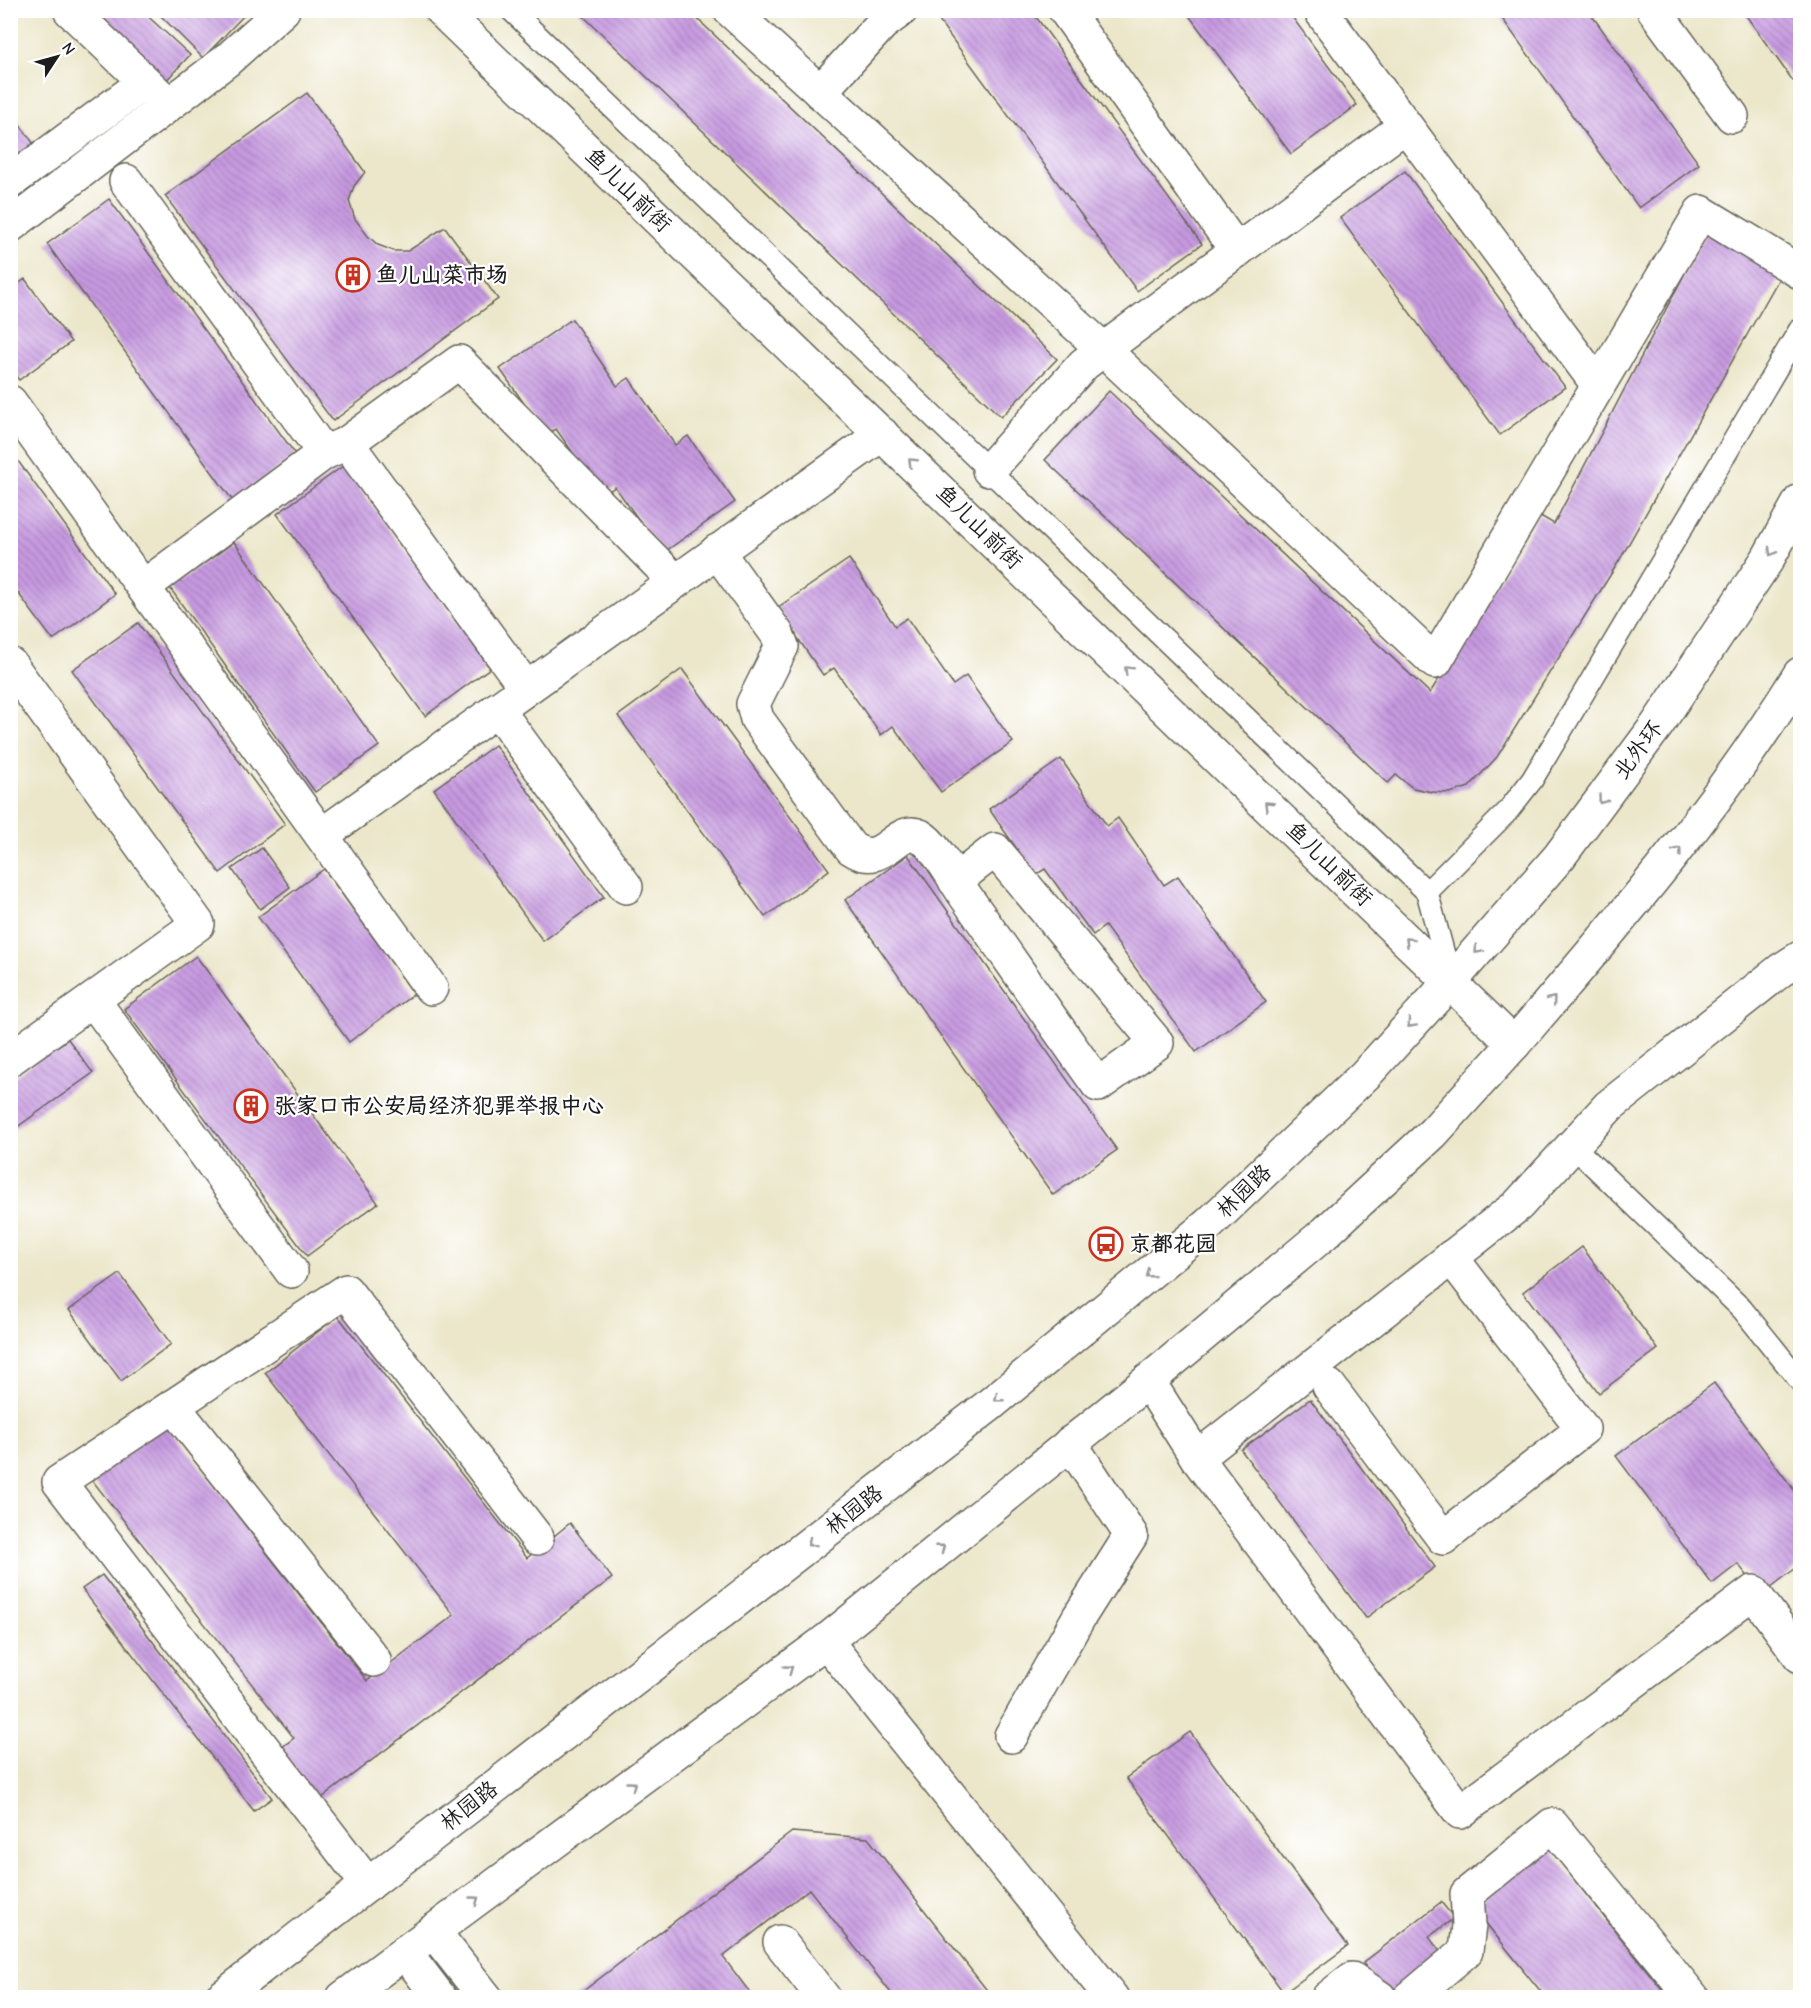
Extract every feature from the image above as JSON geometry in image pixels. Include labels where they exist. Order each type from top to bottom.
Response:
[{"type":"main road","points":[[70,10],[169,104]]},
{"type":"main road","points":[[10,226],[226,61],[283,10]]},
{"type":"main road","points":[[730,10],[1104,350],[1436,662],[1701,212],[1800,272]]},
{"type":"main road","points":[[820,92],[882,24],[901,10]]},
{"type":"main road","points":[[1065,10],[1237,251]]},
{"type":"main road","points":[[1320,10],[1598,385]]},
{"type":"main road","points":[[1654,10],[1732,116]]},
{"type":"main road","name":"鱼儿山前街","points":[[448,13],[1514,1044]]},
{"type":"main road","points":[[10,182],[146,82]]},
{"type":"main road","points":[[989,470],[1084,364],[1405,126]]},
{"type":"main road","points":[[126,181],[526,688]]},
{"type":"main road","points":[[143,587],[197,557],[336,448],[459,362],[675,582]]},
{"type":"main road","points":[[10,402],[431,988]]},
{"type":"main road","points":[[322,835],[882,434]]},
{"type":"main road","name":"北外环","points":[[1451,981],[1559,857],[1657,725],[1767,560],[1800,501]]},
{"type":"main road","points":[[717,551],[777,634],[782,646],[753,704],[757,719],[851,848],[862,855],[878,855],[904,836],[918,835],[928,842],[954,880],[1098,1085],[1156,1043],[995,850],[954,880]]},
{"type":"main road","points":[[10,664],[198,924],[10,1059]]},
{"type":"main road","points":[[343,1998],[826,1641],[1148,1381],[1358,1203],[1434,1133],[1514,1044],[1671,860],[1770,723],[1800,674]]},
{"type":"main road","points":[[497,709],[626,887]]},
{"type":"main road","points":[[1197,1458],[1518,1205],[1609,1106],[1780,970],[1800,958]]},
{"type":"main road","name":"林园路","points":[[222,1998],[987,1407],[1209,1224],[1365,1075],[1451,981]]},
{"type":"main road","points":[[93,1000],[291,1271]]},
{"type":"main road","points":[[1329,1386],[1443,1538],[1583,1429],[1452,1257]]},
{"type":"main road","points":[[368,1884],[59,1482],[346,1291],[537,1538]]},
{"type":"main road","points":[[1148,1381],[1197,1458],[1460,1812],[1753,1592],[1800,1656]]},
{"type":"main road","points":[[173,1406],[374,1660]]},
{"type":"main road","points":[[1011,1736],[1078,1617],[1131,1535],[1070,1443]]},
{"type":"main road","points":[[826,1641],[1112,1998]]},
{"type":"main road","points":[[1410,1998],[1466,1951],[1469,1925],[1467,1894],[1552,1826],[1693,1998]]},
{"type":"main road","points":[[433,1931],[486,1998]]},
{"type":"main road","points":[[780,1942],[824,1998]]},
{"type":"main road","points":[[405,1952],[440,1998]]},
{"type":"main road","points":[[1328,1998],[1352,1979],[1380,1998]]},
{"type":"lane","points":[[511,10],[1427,892],[1451,981]]},
{"type":"lane","points":[[1427,892],[1507,812],[1532,780],[1800,329]]},
{"type":"lane","points":[[1572,1145],[1742,1310],[1800,1381]]},
{"type":"building","points":[[82,10],[141,10],[190,55],[162,85]]},
{"type":"building","points":[[155,10],[249,10],[203,58]]},
{"type":"building","points":[[577,10],[688,10],[1057,359],[1001,417]]},
{"type":"building","points":[[931,10],[1031,10],[1202,244],[1137,291]]},
{"type":"building","points":[[1185,10],[1287,10],[1357,105],[1291,154]]},
{"type":"building","points":[[1496,10],[1588,10],[1699,164],[1639,208]]},
{"type":"building","points":[[1742,10],[1800,10],[1800,76],[1793,81]]},
{"type":"building","name":"鱼儿山菜市场","points":[[307,93],[365,172],[354,186],[349,201],[355,219],[368,236],[378,245],[394,251],[408,251],[445,227],[498,299],[333,421],[165,196]]},
{"type":"building","points":[[10,111],[34,144],[10,161]]},
{"type":"building","points":[[1405,171],[1565,387],[1500,435],[1340,218]]},
{"type":"building","points":[[109,199],[296,455],[233,501],[47,244]]},
{"type":"building","points":[[1711,223],[1786,266],[1619,561],[1497,757],[1469,787],[1450,793],[1432,792],[1413,788],[1396,775],[1388,783],[1045,460],[1109,391],[1430,693],[1539,515],[1554,524]]},
{"type":"building","points":[[25,279],[71,342],[19,380],[10,369],[10,290]]},
{"type":"building","points":[[572,319],[617,386],[629,378],[675,445],[688,436],[735,502],[663,553],[615,487],[603,495],[556,429],[546,435],[500,369]]},
{"type":"building","points":[[10,450],[115,594],[53,640],[10,582]]},
{"type":"building","points":[[343,466],[490,668],[425,716],[277,514]]},
{"type":"building","points":[[234,542],[379,746],[315,792],[170,588]]},
{"type":"building","points":[[849,559],[895,626],[907,618],[953,685],[966,676],[1013,742],[941,792],[893,726],[881,735],[834,668],[823,675],[777,608]]},
{"type":"building","points":[[138,623],[285,824],[220,873],[72,670]]},
{"type":"building","points":[[682,669],[829,870],[765,917],[618,716]]},
{"type":"building","points":[[495,745],[604,897],[543,941],[434,789]]},
{"type":"building","points":[[1061,759],[1107,826],[1118,818],[1164,885],[1178,876],[1266,1002],[1196,1052],[1105,926],[1093,935],[1045,869],[1035,875],[989,809]]},
{"type":"building","points":[[262,848],[290,887],[260,909],[232,869]]},
{"type":"building","points":[[908,855],[1117,1150],[1053,1195],[845,900]]},
{"type":"building","points":[[324,869],[414,994],[349,1042],[258,917]]},
{"type":"building","name":"张家口市公安局经济犯罪举报中心","points":[[196,956],[378,1203],[307,1256],[124,1009]]},
{"type":"building","points":[[68,1039],[93,1073],[10,1132],[10,1080]]},
{"type":"building","points":[[1582,1247],[1658,1349],[1599,1393],[1523,1292]]},
{"type":"building","points":[[120,1274],[171,1344],[121,1381],[69,1310]]},
{"type":"building","points":[[338,1316],[527,1558],[570,1523],[612,1578],[314,1804],[274,1753],[294,1738],[92,1480],[165,1423],[367,1681],[454,1615],[265,1373]]},
{"type":"building","points":[[1714,1383],[1800,1498],[1800,1565],[1762,1594],[1738,1564],[1712,1584],[1616,1456]]},
{"type":"building","points":[[1310,1399],[1435,1567],[1366,1618],[1241,1450]]},
{"type":"building","points":[[102,1575],[272,1798],[254,1811],[82,1589]]},
{"type":"building","points":[[1190,1732],[1348,1946],[1284,1993],[1126,1778]]},
{"type":"building","points":[[792,1832],[868,1838],[993,1998],[895,1998],[809,1889],[723,1957],[754,1998],[574,1998]]},
{"type":"building","points":[[1548,1847],[1669,1998],[1546,1998],[1473,1907]]},
{"type":"building","points":[[1441,1902],[1454,1918],[1429,1937],[1441,1953],[1387,1995],[1363,1963]]},
{"type":"place","name":"鱼儿山菜市场","points":[[353,275]]},
{"type":"place","name":"张家口市公安局经济犯罪举报中心","points":[[251,1106]]},
{"type":"place","name":"京都花园","points":[[1106,1244]]}]
